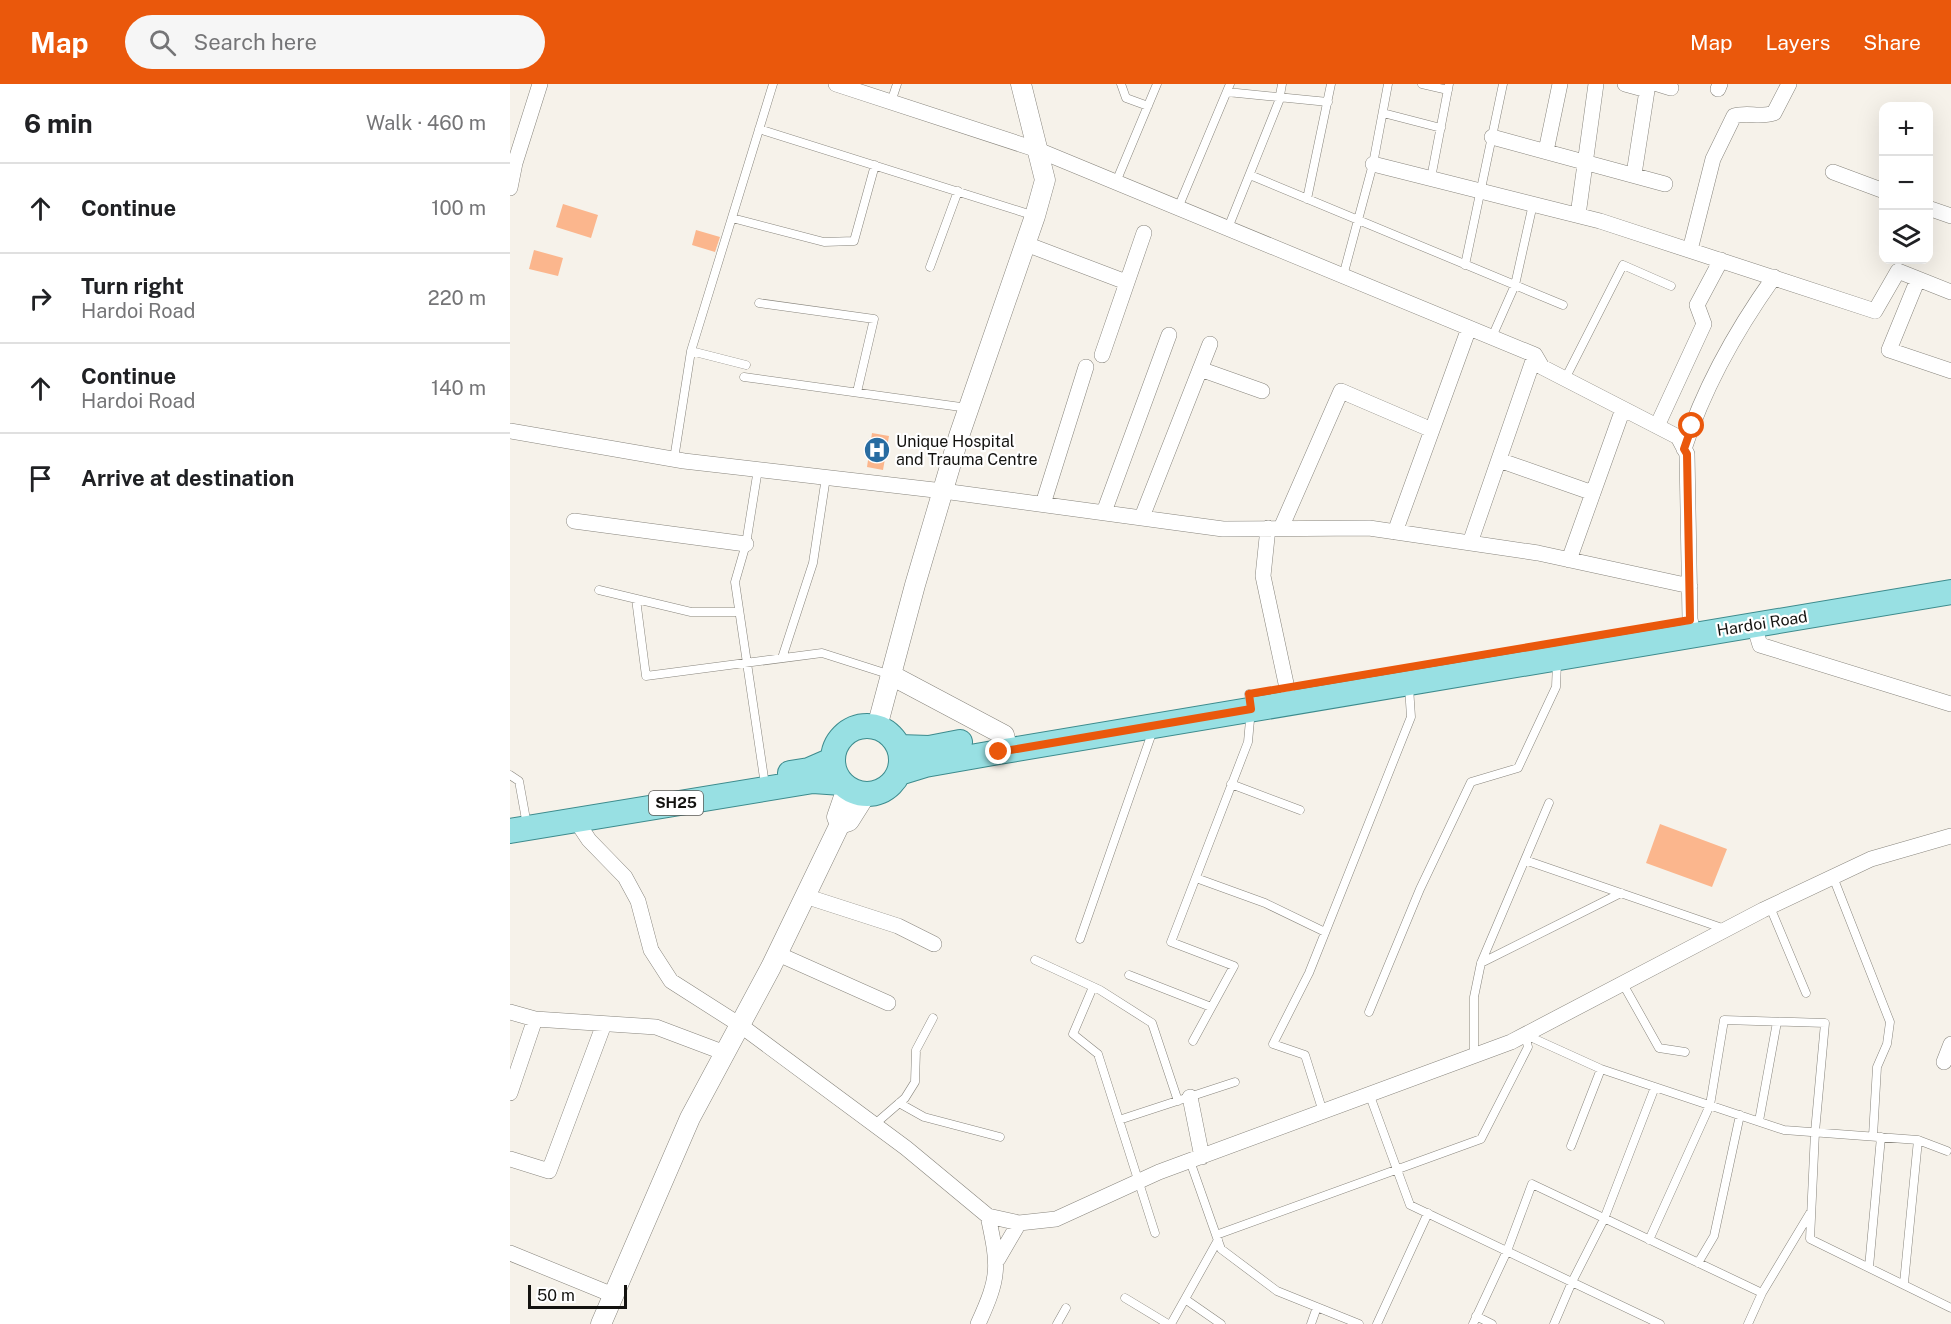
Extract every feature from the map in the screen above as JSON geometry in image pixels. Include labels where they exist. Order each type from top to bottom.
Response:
[{"type":"main road","name":"Hardoi Road","points":[[899,773],[1006,743],[1250,702],[1408,682],[1557,657],[1692,627],[1951,576]]},
{"type":"main road","name":"Hardoi Road","points":[[900,747],[928,748],[1006,743],[1154,725],[1250,702],[1287,688],[1692,627],[1754,625],[1951,592]]},
{"type":"main road","points":[[852,788],[835,772],[832,760],[836,745],[854,728],[868,725],[893,736],[900,747],[902,761],[899,773]]},
{"type":"main road","name":"SH25","points":[[518,825],[809,770],[832,760]]},
{"type":"main road","name":"SH25","points":[[518,825],[575,819],[813,781],[878,793],[891,785],[899,773]]},
{"type":"street","points":[[510,188],[514,163],[540,84]]},
{"type":"street","points":[[836,84],[1038,150],[1536,355],[1542,367],[1678,437],[1687,454],[1692,627]]},
{"type":"street","points":[[877,727],[943,491],[1026,244],[1045,180],[1021,84]]},
{"type":"street","points":[[1546,151],[1560,84]]},
{"type":"street","points":[[1578,215],[1596,84]]},
{"type":"street","points":[[1625,84],[1656,86],[1634,174]]},
{"type":"street","points":[[1690,250],[1713,159],[1734,116],[1747,112],[1763,117],[1774,113],[1789,84]]},
{"type":"street","points":[[1492,137],[1665,184]]},
{"type":"street","points":[[1373,164],[1578,215],[1774,276],[1875,311],[1898,271],[1951,292]]},
{"type":"street","points":[[1833,172],[1879,189]]},
{"type":"street","points":[[1933,209],[1951,216]]},
{"type":"street","points":[[1102,355],[1144,233]]},
{"type":"street","points":[[1026,244],[1126,282]]},
{"type":"street","points":[[1657,426],[1704,324],[1697,305],[1721,260]]},
{"type":"street","points":[[1684,449],[1718,368],[1774,276]]},
{"type":"street","points":[[1918,279],[1889,350],[1951,371]]},
{"type":"street","points":[[1395,532],[1469,327]]},
{"type":"street","points":[[1104,512],[1169,335]]},
{"type":"street","points":[[1142,517],[1209,344]]},
{"type":"street","points":[[1470,543],[1536,355]]},
{"type":"street","points":[[1043,504],[1086,367]]},
{"type":"street","points":[[1200,369],[1262,391]]},
{"type":"street","points":[[1287,688],[1263,576],[1263,560],[1275,528],[1341,392],[1432,430]]},
{"type":"street","points":[[1569,560],[1623,409]]},
{"type":"street","points":[[510,431],[674,459],[1223,528],[1370,528],[1569,560],[1690,586]]},
{"type":"street","points":[[1499,460],[1593,493]]},
{"type":"street","points":[[574,520],[746,544]]},
{"type":"street","points":[[1754,625],[1760,645],[1951,704]]},
{"type":"street","points":[[891,675],[1006,743]]},
{"type":"street","points":[[601,1324],[690,1118],[778,954],[840,824],[849,821],[852,788]]},
{"type":"street","points":[[575,819],[589,840],[625,877],[638,901],[651,950],[671,981],[740,1025],[875,1124],[988,1216],[1019,1223],[1056,1220],[1138,1182],[1196,1159],[1370,1096],[1525,1035],[1770,907],[1871,859],[1951,836]]},
{"type":"street","points":[[805,896],[898,926],[934,944]]},
{"type":"street","points":[[778,954],[888,1003]]},
{"type":"street","points":[[510,1012],[535,1019],[656,1027],[724,1053]]},
{"type":"street","points":[[510,1093],[535,1019]]},
{"type":"street","points":[[510,1159],[549,1171],[604,1024]]},
{"type":"street","points":[[1944,1062],[1951,1044]]},
{"type":"street","points":[[1184,1099],[1196,1159]]},
{"type":"street","points":[[978,1324],[994,1289],[998,1259],[988,1216]]},
{"type":"street","points":[[998,1259],[1019,1223]]},
{"type":"street","points":[[510,1253],[614,1295]]},
{"type":"lane","points":[[674,459],[691,351],[773,84]]},
{"type":"lane","points":[[891,102],[897,84]]},
{"type":"lane","points":[[1121,84],[1125,98],[1148,106]]},
{"type":"lane","points":[[1116,182],[1157,84]]},
{"type":"lane","points":[[1228,228],[1281,96],[1282,84]]},
{"type":"lane","points":[[1307,199],[1332,84]]},
{"type":"lane","points":[[1343,276],[1373,164],[1388,84]]},
{"type":"lane","points":[[1422,84],[1449,87],[1431,178]]},
{"type":"lane","points":[[1465,265],[1503,84]]},
{"type":"lane","points":[[1178,208],[1229,88],[1328,102]]},
{"type":"lane","points":[[1383,113],[1441,128]]},
{"type":"lane","points":[[759,129],[1035,216]]},
{"type":"lane","points":[[732,218],[824,242],[854,242],[875,165]]},
{"type":"lane","points":[[1250,176],[1563,305]]},
{"type":"lane","points":[[930,267],[958,191]]},
{"type":"lane","points":[[1492,337],[1515,285],[1533,204]]},
{"type":"lane","points":[[1565,379],[1623,266],[1671,286]]},
{"type":"lane","points":[[759,303],[874,319],[857,392]]},
{"type":"lane","points":[[691,351],[746,365]]},
{"type":"lane","points":[[744,376],[969,408]]},
{"type":"lane","points":[[758,469],[746,544],[735,582],[764,777]]},
{"type":"lane","points":[[782,658],[813,564],[826,477]]},
{"type":"lane","points":[[599,590],[691,612],[739,612]]},
{"type":"lane","points":[[636,599],[645,676],[822,653],[891,675]]},
{"type":"lane","points":[[1369,1012],[1420,889],[1471,782],[1518,768],[1556,687],[1557,657]]},
{"type":"lane","points":[[1324,1113],[1305,1055],[1273,1044],[1309,973],[1411,717],[1408,682]]},
{"type":"lane","points":[[1193,1041],[1234,966],[1171,942],[1248,742],[1250,702]]},
{"type":"lane","points":[[1080,939],[1154,725]]},
{"type":"lane","points":[[510,775],[519,781],[518,825]]},
{"type":"lane","points":[[1232,784],[1300,810]]},
{"type":"lane","points":[[1474,1056],[1474,997],[1481,963],[1549,803]]},
{"type":"lane","points":[[1524,860],[1726,930]]},
{"type":"lane","points":[[1833,877],[1890,1022],[1887,1044],[1877,1066],[1877,1136],[1869,1267]]},
{"type":"lane","points":[[1196,878],[1265,903],[1325,932]]},
{"type":"lane","points":[[1481,963],[1621,893]]},
{"type":"lane","points":[[1770,907],[1806,993]]},
{"type":"lane","points":[[1035,960],[1094,987],[1152,1023],[1184,1099]]},
{"type":"lane","points":[[1129,975],[1211,1007]]},
{"type":"lane","points":[[1623,984],[1659,1048],[1685,1052]]},
{"type":"lane","points":[[1094,987],[1073,1034],[1098,1054],[1155,1233]]},
{"type":"lane","points":[[875,1124],[900,1103],[915,1082],[916,1050],[933,1018]]},
{"type":"lane","points":[[1649,1240],[1670,1200],[1710,1105],[1724,1020],[1825,1023],[1815,1132],[1810,1239],[1951,1308]]},
{"type":"lane","points":[[1759,1121],[1777,1022]]},
{"type":"lane","points":[[1525,1035],[1601,1069],[1784,1130],[1918,1140],[1947,1151]]},
{"type":"lane","points":[[1125,1298],[1169,1324],[1217,1238],[1481,1139],[1528,1047],[1525,1035]]},
{"type":"lane","points":[[1570,1146],[1601,1069]]},
{"type":"lane","points":[[1119,1120],[1235,1082]]},
{"type":"lane","points":[[1554,1324],[1572,1282],[1604,1219],[1655,1087]]},
{"type":"lane","points":[[1370,1096],[1410,1205],[1660,1324]]},
{"type":"lane","points":[[900,1103],[924,1117],[999,1137]]},
{"type":"lane","points":[[1698,1263],[1714,1236],[1740,1115]]},
{"type":"lane","points":[[1904,1283],[1918,1140]]},
{"type":"lane","points":[[1196,1159],[1221,1249],[1276,1291],[1359,1324]]},
{"type":"lane","points":[[1492,1324],[1474,1320],[1507,1251],[1532,1184],[1762,1293]]},
{"type":"lane","points":[[1748,1324],[1762,1293],[1811,1211]]},
{"type":"lane","points":[[1377,1324],[1428,1214]]},
{"type":"lane","points":[[1185,1299],[1221,1324]]},
{"type":"lane","points":[[1311,1324],[1317,1307]]},
{"type":"lane","points":[[1057,1324],[1066,1308]]},
{"type":"building","points":[[563,204],[598,215],[591,238],[556,227]]},
{"type":"building","points":[[696,230],[720,237],[715,252],[692,245]]},
{"type":"building","points":[[534,250],[563,258],[558,276],[529,269]]},
{"type":"building","points":[[872,433],[889,436],[883,470],[867,467]]},
{"type":"building","points":[[1660,824],[1727,849],[1712,887],[1646,863]]},
{"type":"place","name":"Unique Hospital and Trauma Centre","points":[[877,450]]},
{"type":"route","points":[[999,752],[1251,709],[1249,694],[1690,620],[1687,454],[1684,449],[1692,426]]}]
